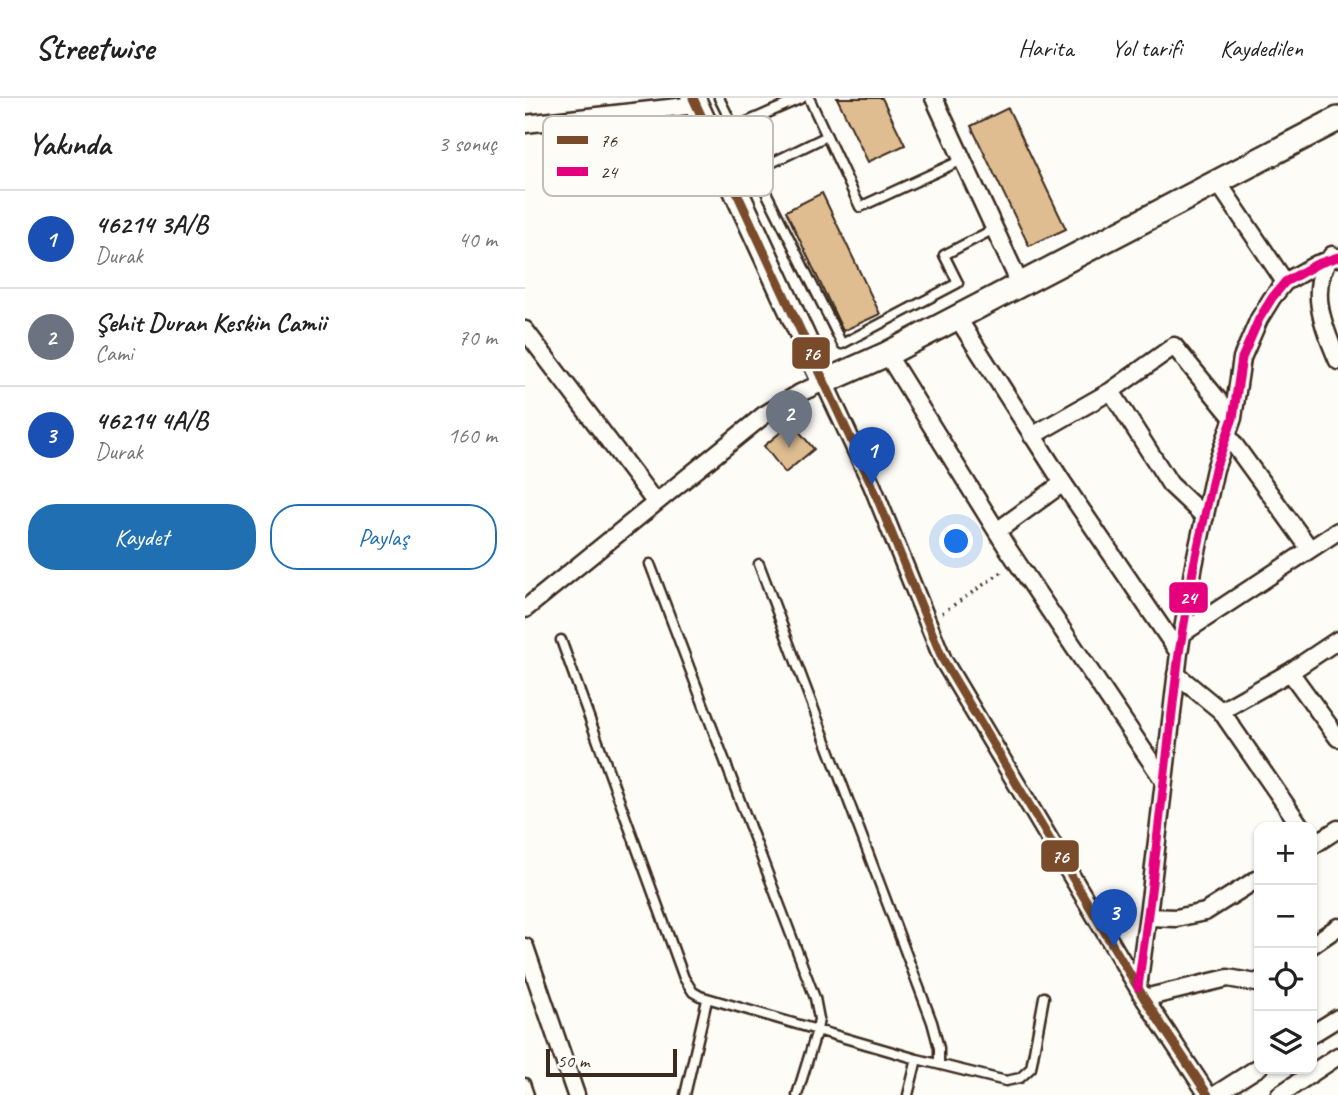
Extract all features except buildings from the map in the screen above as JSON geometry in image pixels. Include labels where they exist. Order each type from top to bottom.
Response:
[{"type":"main road","points":[[738,196],[824,382],[887,354],[1338,119]]},
{"type":"street","points":[[934,98],[1020,284]]},
{"type":"street","points":[[587,116],[695,102]]},
{"type":"street","points":[[525,124],[543,122]]},
{"type":"street","points":[[1217,181],[1285,282]]},
{"type":"street","points":[[1141,992],[1147,917],[1179,653],[1215,469],[1233,418],[1242,358],[1259,319],[1285,282],[1335,255]]},
{"type":"street","points":[[1335,255],[1320,278],[1318,293],[1328,338],[1338,362]]},
{"type":"street","points":[[957,317],[1063,484],[1179,653]]},
{"type":"street","points":[[525,330],[655,502]]},
{"type":"street","points":[[1032,436],[1111,391],[1174,346],[1233,418]]},
{"type":"street","points":[[887,354],[1016,562],[1164,781]]},
{"type":"street","points":[[525,609],[764,415],[824,382],[872,485],[943,660],[1141,992],[1207,1095]]},
{"type":"street","points":[[1111,391],[1170,484],[1205,517]]},
{"type":"street","points":[[1228,436],[1310,549]]},
{"type":"street","points":[[997,531],[1063,484]]},
{"type":"street","points":[[1183,633],[1338,531]]},
{"type":"street","points":[[1221,711],[1290,672],[1338,640]]},
{"type":"street","points":[[1290,672],[1338,738]]},
{"type":"street","points":[[1176,674],[1221,711],[1298,822]]},
{"type":"street","points":[[1317,842],[1338,829]]},
{"type":"street","points":[[1147,917],[1176,918],[1205,912],[1254,881]]},
{"type":"street","points":[[1317,942],[1338,928]]},
{"type":"street","points":[[525,948],[576,1095]]},
{"type":"street","points":[[1141,992],[1227,978],[1254,983]]},
{"type":"street","points":[[1317,1031],[1338,1018]]},
{"type":"street","points":[[1279,1095],[1338,1056]]},
{"type":"street","points":[[1215,1095],[1254,1070]]},
{"type":"lane","points":[[719,98],[727,116]]},
{"type":"lane","points":[[761,116],[802,98]]},
{"type":"lane","points":[[809,98],[860,206],[962,160]]},
{"type":"lane","points":[[773,162],[827,136]]},
{"type":"lane","points":[[768,196],[842,344],[958,283],[944,255],[994,229]]},
{"type":"lane","points":[[650,564],[815,998],[819,1019],[817,1030],[797,1095]]},
{"type":"lane","points":[[759,564],[932,1022],[939,1048],[939,1064]]},
{"type":"lane","points":[[561,640],[684,978],[693,992],[707,1000],[1006,1081],[1020,1078],[1031,1068],[1044,998]]},
{"type":"lane","points":[[685,1095],[707,1000]]},
{"type":"lane","points":[[908,1095],[917,1059]]},
{"type":"lane","points":[[525,1083],[529,1095]]},
{"type":"path","points":[[928,622],[1016,562]]},
{"type":"transit line","name":"76","points":[[693,98],[701,116]]},
{"type":"transit line","name":"76","points":[[738,196],[872,485],[943,660],[1144,998],[1208,1095]]},
{"type":"transit line","name":"24","points":[[1138,987],[1179,653],[1194,565],[1215,469],[1233,418],[1242,358],[1259,319],[1285,282],[1317,264],[1338,257]]},
{"type":"place","name":"Şehit Duran Keskin Camii","points":[[789,448]]},
{"type":"place","name":"46214 3A/B","points":[[872,485]]},
{"type":"place","name":"46214 4A/B","points":[[1114,947]]}]
